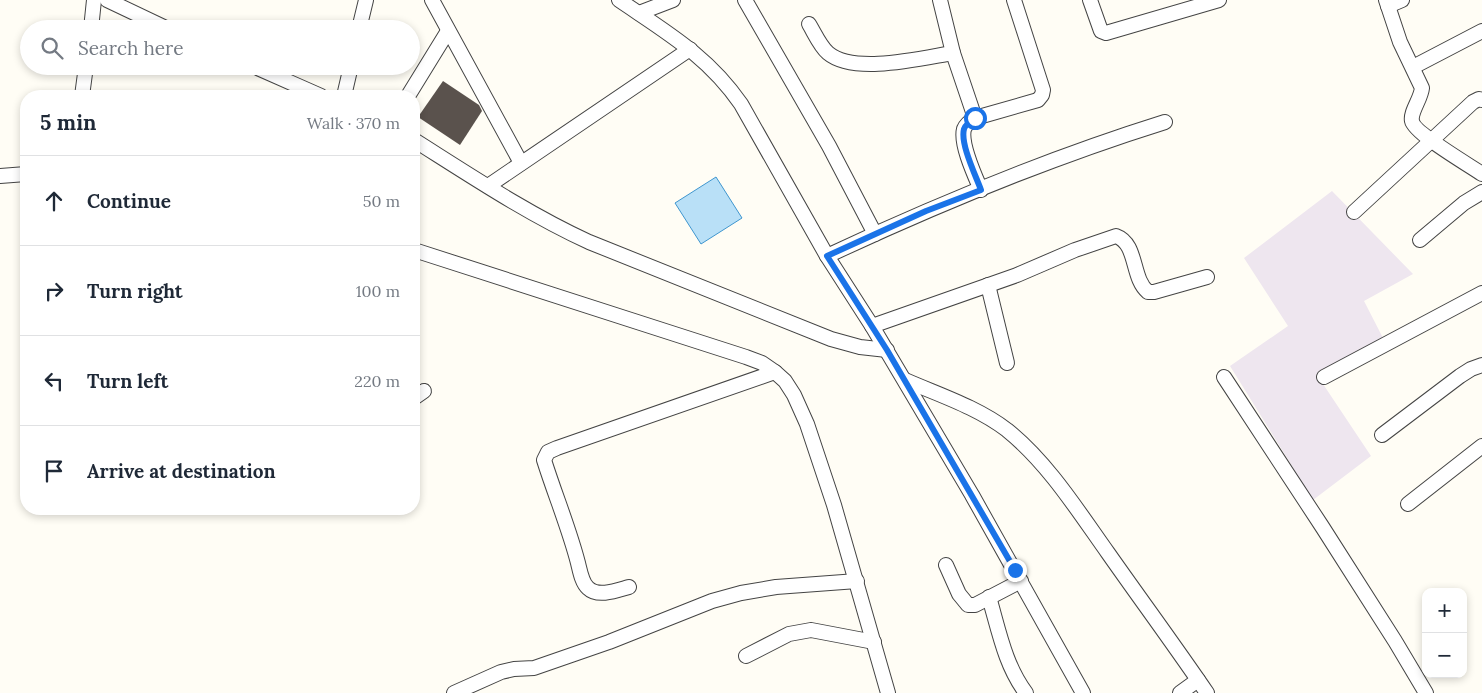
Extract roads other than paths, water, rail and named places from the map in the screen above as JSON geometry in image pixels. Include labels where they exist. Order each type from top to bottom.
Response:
[{"type":"street","points":[[92,20],[94,0]]},
{"type":"street","points":[[107,0],[149,20]]},
{"type":"street","points":[[361,20],[366,0]]},
{"type":"street","points":[[432,0],[521,163]]},
{"type":"street","points":[[619,0],[662,27],[712,67],[741,104],[827,256],[905,380],[1083,693]]},
{"type":"street","points":[[639,13],[673,0]]},
{"type":"street","points":[[744,0],[829,146],[874,234]]},
{"type":"street","points":[[940,0],[953,53],[975,118]]},
{"type":"street","points":[[981,190],[964,140],[964,130],[967,124],[975,118],[1033,102],[1042,95],[1014,0]]},
{"type":"street","points":[[1090,0],[1101,31],[1106,33],[1219,0]]},
{"type":"street","points":[[1402,0],[1387,3],[1400,42],[1422,88],[1422,95],[1412,114],[1415,127],[1482,174]]},
{"type":"street","points":[[809,24],[823,48],[829,54],[858,63],[879,65],[953,53]]},
{"type":"street","points":[[412,90],[448,31]]},
{"type":"street","points":[[1413,67],[1482,31]]},
{"type":"street","points":[[488,186],[690,49]]},
{"type":"street","points":[[83,90],[85,75]]},
{"type":"street","points":[[273,75],[307,90]]},
{"type":"street","points":[[345,90],[349,75]]},
{"type":"street","points":[[1354,212],[1474,102],[1479,99],[1482,100]]},
{"type":"street","points":[[827,256],[874,234],[1071,154],[1165,122]]},
{"type":"street","points":[[420,144],[557,227],[589,242],[831,339],[860,347],[887,350]]},
{"type":"street","points":[[0,176],[20,174]]},
{"type":"street","points":[[1420,240],[1464,203],[1482,192]]},
{"type":"street","points":[[872,326],[1017,275],[1075,250],[1116,236],[1123,238],[1127,244],[1139,282],[1148,292],[1207,277]]},
{"type":"street","points":[[420,252],[746,357],[762,363],[785,381],[794,395],[806,424],[834,505],[888,693]]},
{"type":"street","points":[[988,285],[1008,363]]},
{"type":"street","points":[[1324,377],[1482,293]]},
{"type":"street","points":[[1382,436],[1460,376],[1482,365]]},
{"type":"street","points":[[629,587],[596,592],[588,588],[582,579],[564,514],[544,460],[548,452],[775,372]]},
{"type":"street","points":[[1224,377],[1323,528],[1426,693]]},
{"type":"street","points":[[905,380],[989,418],[1007,431],[1025,448],[1047,471],[1092,531],[1207,693]]},
{"type":"street","points":[[1408,504],[1482,446]]},
{"type":"street","points":[[946,565],[959,594],[968,605],[975,605],[1021,581]]},
{"type":"street","points":[[454,693],[501,672],[534,668],[741,593],[776,587],[856,581]]},
{"type":"street","points":[[989,597],[1006,658],[1017,681],[1026,693]]},
{"type":"street","points":[[746,656],[789,634],[811,630],[874,642]]},
{"type":"street","points":[[1180,693],[1198,680]]},
{"type":"water","points":[[716,177],[742,218],[701,244],[675,203]]}]
